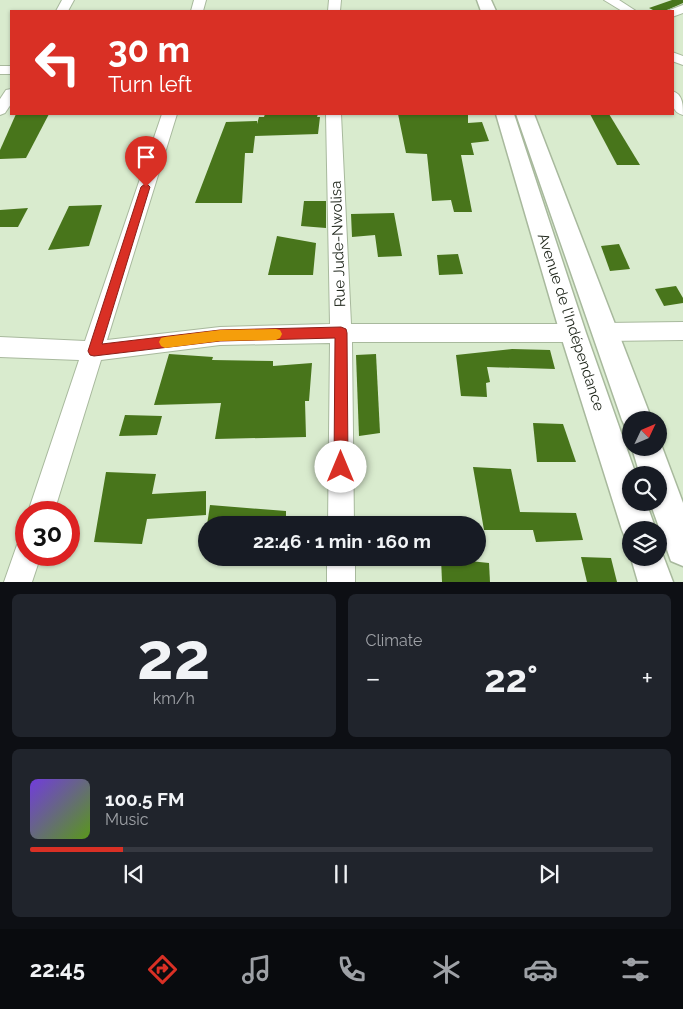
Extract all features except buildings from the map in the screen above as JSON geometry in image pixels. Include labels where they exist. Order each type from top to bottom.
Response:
[{"type":"street","points":[[610,0],[628,10]]},
{"type":"street","points":[[0,110],[10,95]]},
{"type":"street","points":[[674,98],[683,110]]},
{"type":"street","points":[[45,501],[169,115]]},
{"type":"street","name":"Rue Jude-Nwolisa","points":[[334,115],[341,333],[341,516]]},
{"type":"street","name":"Avenue de l'Indépendance","points":[[504,115],[573,333],[636,521]]},
{"type":"street","name":"Avenue de l'Indépendance","points":[[525,115],[634,411]]},
{"type":"street","points":[[605,332],[683,332]]},
{"type":"street","points":[[0,347],[94,351],[220,336],[341,333],[573,333]]},
{"type":"street","points":[[667,504],[683,549]]},
{"type":"street","points":[[18,582],[23,566]]},
{"type":"street","points":[[341,566],[341,582]]},
{"type":"street","points":[[651,566],[656,582]]},
{"type":"slow traffic","points":[[165,342],[220,336],[276,334]]},
{"type":"route","points":[[146,187],[94,351],[220,336],[341,333],[341,467]]}]
